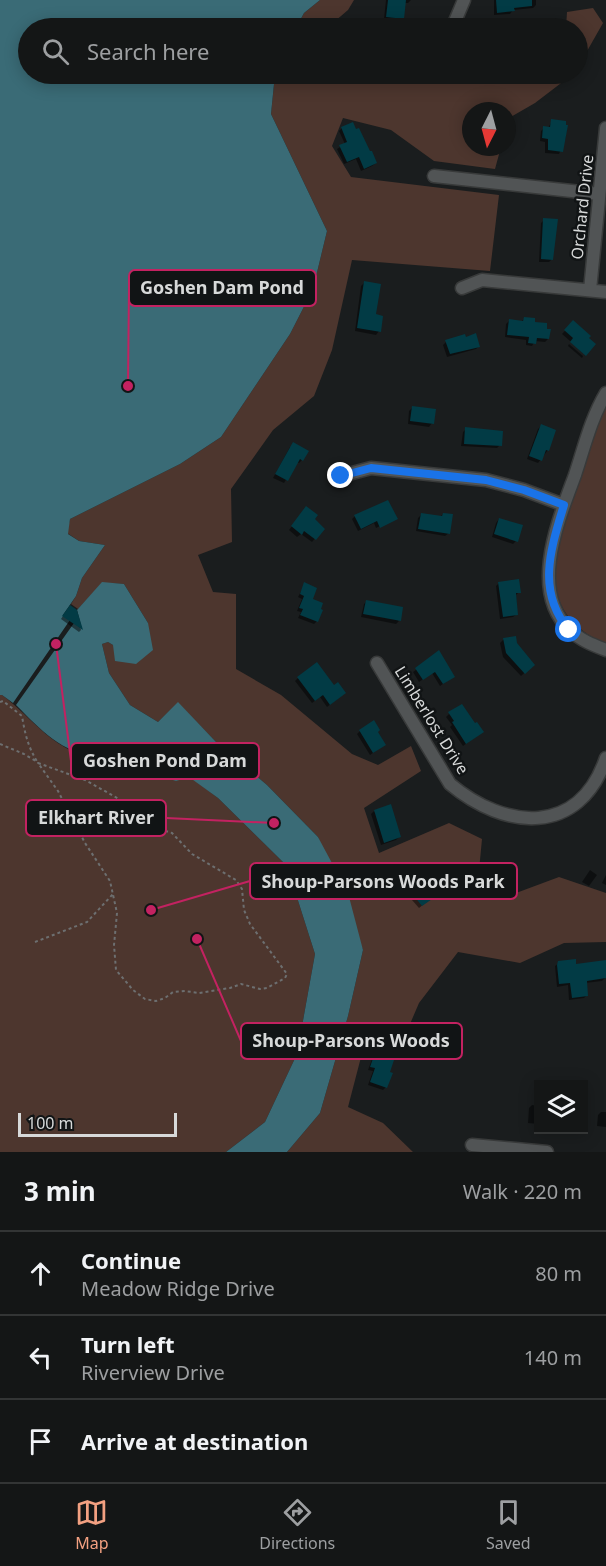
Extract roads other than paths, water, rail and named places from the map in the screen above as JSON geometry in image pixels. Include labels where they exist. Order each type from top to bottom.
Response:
[{"type":"street","points":[[456,18],[464,0]]},
{"type":"street","name":"Orchard Drive","points":[[590,290],[606,128]]},
{"type":"street","points":[[434,176],[599,194]]},
{"type":"street","points":[[462,288],[482,280],[606,292]]},
{"type":"street","points":[[606,393],[594,419],[551,546],[550,589],[553,604],[569,630],[580,638],[606,650]]},
{"type":"street","points":[[341,476],[371,468],[486,480],[524,490],[564,505]]},
{"type":"street","name":"Limberlost Drive","points":[[377,663],[450,784],[466,798],[482,807],[525,819],[546,817],[566,811],[588,793],[600,776],[606,758]]},
{"type":"street","points":[[472,1146],[547,1152]]},
{"type":"water","points":[[0,0],[320,0],[301,18],[18,18],[18,84],[274,84],[271,114],[327,231],[313,289],[290,334],[221,437],[180,464],[70,519],[68,534],[79,541],[105,545],[82,578],[76,596],[63,615],[70,620],[13,703],[0,695]]},
{"type":"water","points":[[102,582],[124,584],[148,623],[153,650],[136,664],[115,661],[113,645],[108,642],[102,644],[109,673],[130,705],[158,722],[178,702],[217,743],[267,785],[318,837],[348,893],[363,950],[348,1016],[320,1113],[287,1152],[226,1152],[265,1122],[297,1054],[315,954],[287,866],[218,798],[189,777],[176,781],[145,771],[126,753],[101,756],[74,751],[52,739],[16,705],[74,623],[82,629],[77,610]]},
{"type":"place","name":"Goshen Dam Pond","points":[[128,386]]},
{"type":"place","name":"Goshen Pond Dam","points":[[56,644]]},
{"type":"place","name":"Elkhart River","points":[[274,823]]},
{"type":"place","name":"Shoup-Parsons Woods Park","points":[[151,910]]},
{"type":"place","name":"Shoup-Parsons Woods","points":[[197,939]]}]
